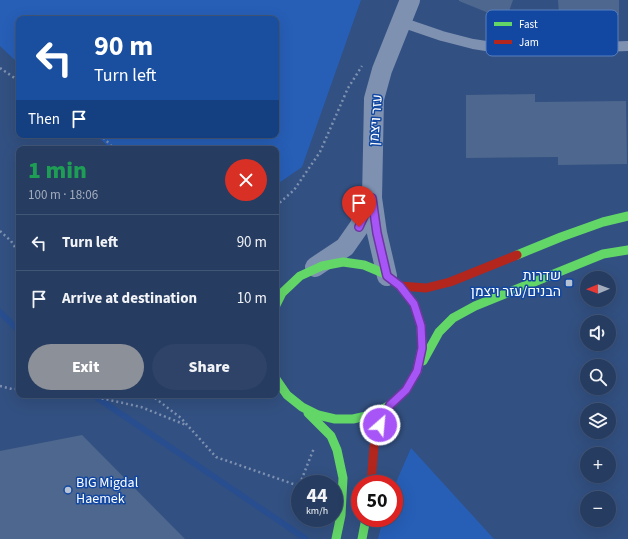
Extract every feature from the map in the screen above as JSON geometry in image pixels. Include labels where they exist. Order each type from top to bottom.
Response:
[{"type":"main road","points":[[394,281],[426,288],[450,282],[560,237],[602,222],[628,216]]},
{"type":"main road","points":[[279,383],[288,396],[302,407],[318,415],[335,420],[353,419],[371,415],[390,405],[406,390],[439,332],[453,318],[475,306],[603,254],[628,250]]},
{"type":"main road","points":[[279,299],[282,293],[300,276],[322,266],[343,262],[364,265],[383,273],[394,281],[414,304],[421,326],[422,348],[417,371]]},
{"type":"main road","points":[[295,401],[331,436],[337,450],[343,478],[341,515],[336,539]]},
{"type":"main road","points":[[372,475],[374,446],[380,425],[390,405]]},
{"type":"main road","points":[[362,539],[364,527]]},
{"type":"street","name":"עזר ויצמן","points":[[372,198],[374,98],[382,70],[410,0]]},
{"type":"street","points":[[300,276],[345,247],[359,227],[372,198]]},
{"type":"street","points":[[372,198],[377,233],[394,281]]},
{"type":"lane","points":[[401,22],[442,36],[486,46]]},
{"type":"lane","points":[[618,46],[628,46]]},
{"type":"path","points":[[279,203],[294,190],[320,152],[348,88],[362,65]]},
{"type":"path","points":[[0,68],[16,79]]},
{"type":"path","points":[[104,138],[111,146]]},
{"type":"path","points":[[0,231],[11,241],[16,248]]},
{"type":"path","points":[[0,386],[16,389]]},
{"type":"path","points":[[100,398],[141,407],[187,425]]},
{"type":"path","points":[[155,398],[181,418],[216,457],[299,486],[322,427]]},
{"type":"shaded area","points":[[0,0],[361,0],[302,167],[279,183],[279,146],[108,146],[99,138],[279,138],[279,16],[16,16],[16,61],[0,46]]},
{"type":"shaded area","points":[[411,448],[494,539],[378,539],[381,527],[403,527],[403,475],[399,475]]},
{"type":"building","points":[[513,0],[510,10],[486,10],[486,12],[459,1]]},
{"type":"building","points":[[558,0],[619,0],[619,15],[618,10],[559,10]]},
{"type":"building","points":[[535,94],[535,102],[626,101],[627,164],[558,165],[558,157],[466,158],[466,95]]},
{"type":"building","name":"BIG Migdal Haemek","points":[[82,435],[185,539],[0,539],[0,451]]},
{"type":"waterway","points":[[0,312],[16,328]]},
{"type":"waterway","points":[[97,398],[306,539]]},
{"type":"traffic: fast","points":[[517,255],[603,222],[628,216]]},
{"type":"traffic: fast","points":[[423,361],[439,332],[453,318],[475,306],[603,254],[628,250]]},
{"type":"traffic: fast","points":[[279,299],[282,293],[300,276],[322,266],[343,262],[364,265],[383,273],[400,286],[414,304],[421,326],[422,348],[417,371],[406,390],[390,405],[371,415],[353,419],[335,419],[318,415],[302,407],[287,395],[279,383]]},
{"type":"traffic: fast","points":[[308,413],[331,436],[337,450],[343,478],[341,515],[336,539]]},
{"type":"traffic: fast","points":[[362,539],[364,527]]},
{"type":"traffic: jam","points":[[400,286],[426,288],[450,282],[517,255]]},
{"type":"traffic: jam","points":[[372,475],[374,446],[380,425],[390,405]]},
{"type":"place","name":"שדרות הבנים/עזר ויצמן","points":[[569,283]]},
{"type":"place","name":"BIG Migdal Haemek","points":[[68,490]]},
{"type":"route","points":[[359,227],[372,198],[377,233],[387,276],[400,286],[414,304],[421,326],[422,348],[417,371],[406,390],[390,405],[380,425]]}]
